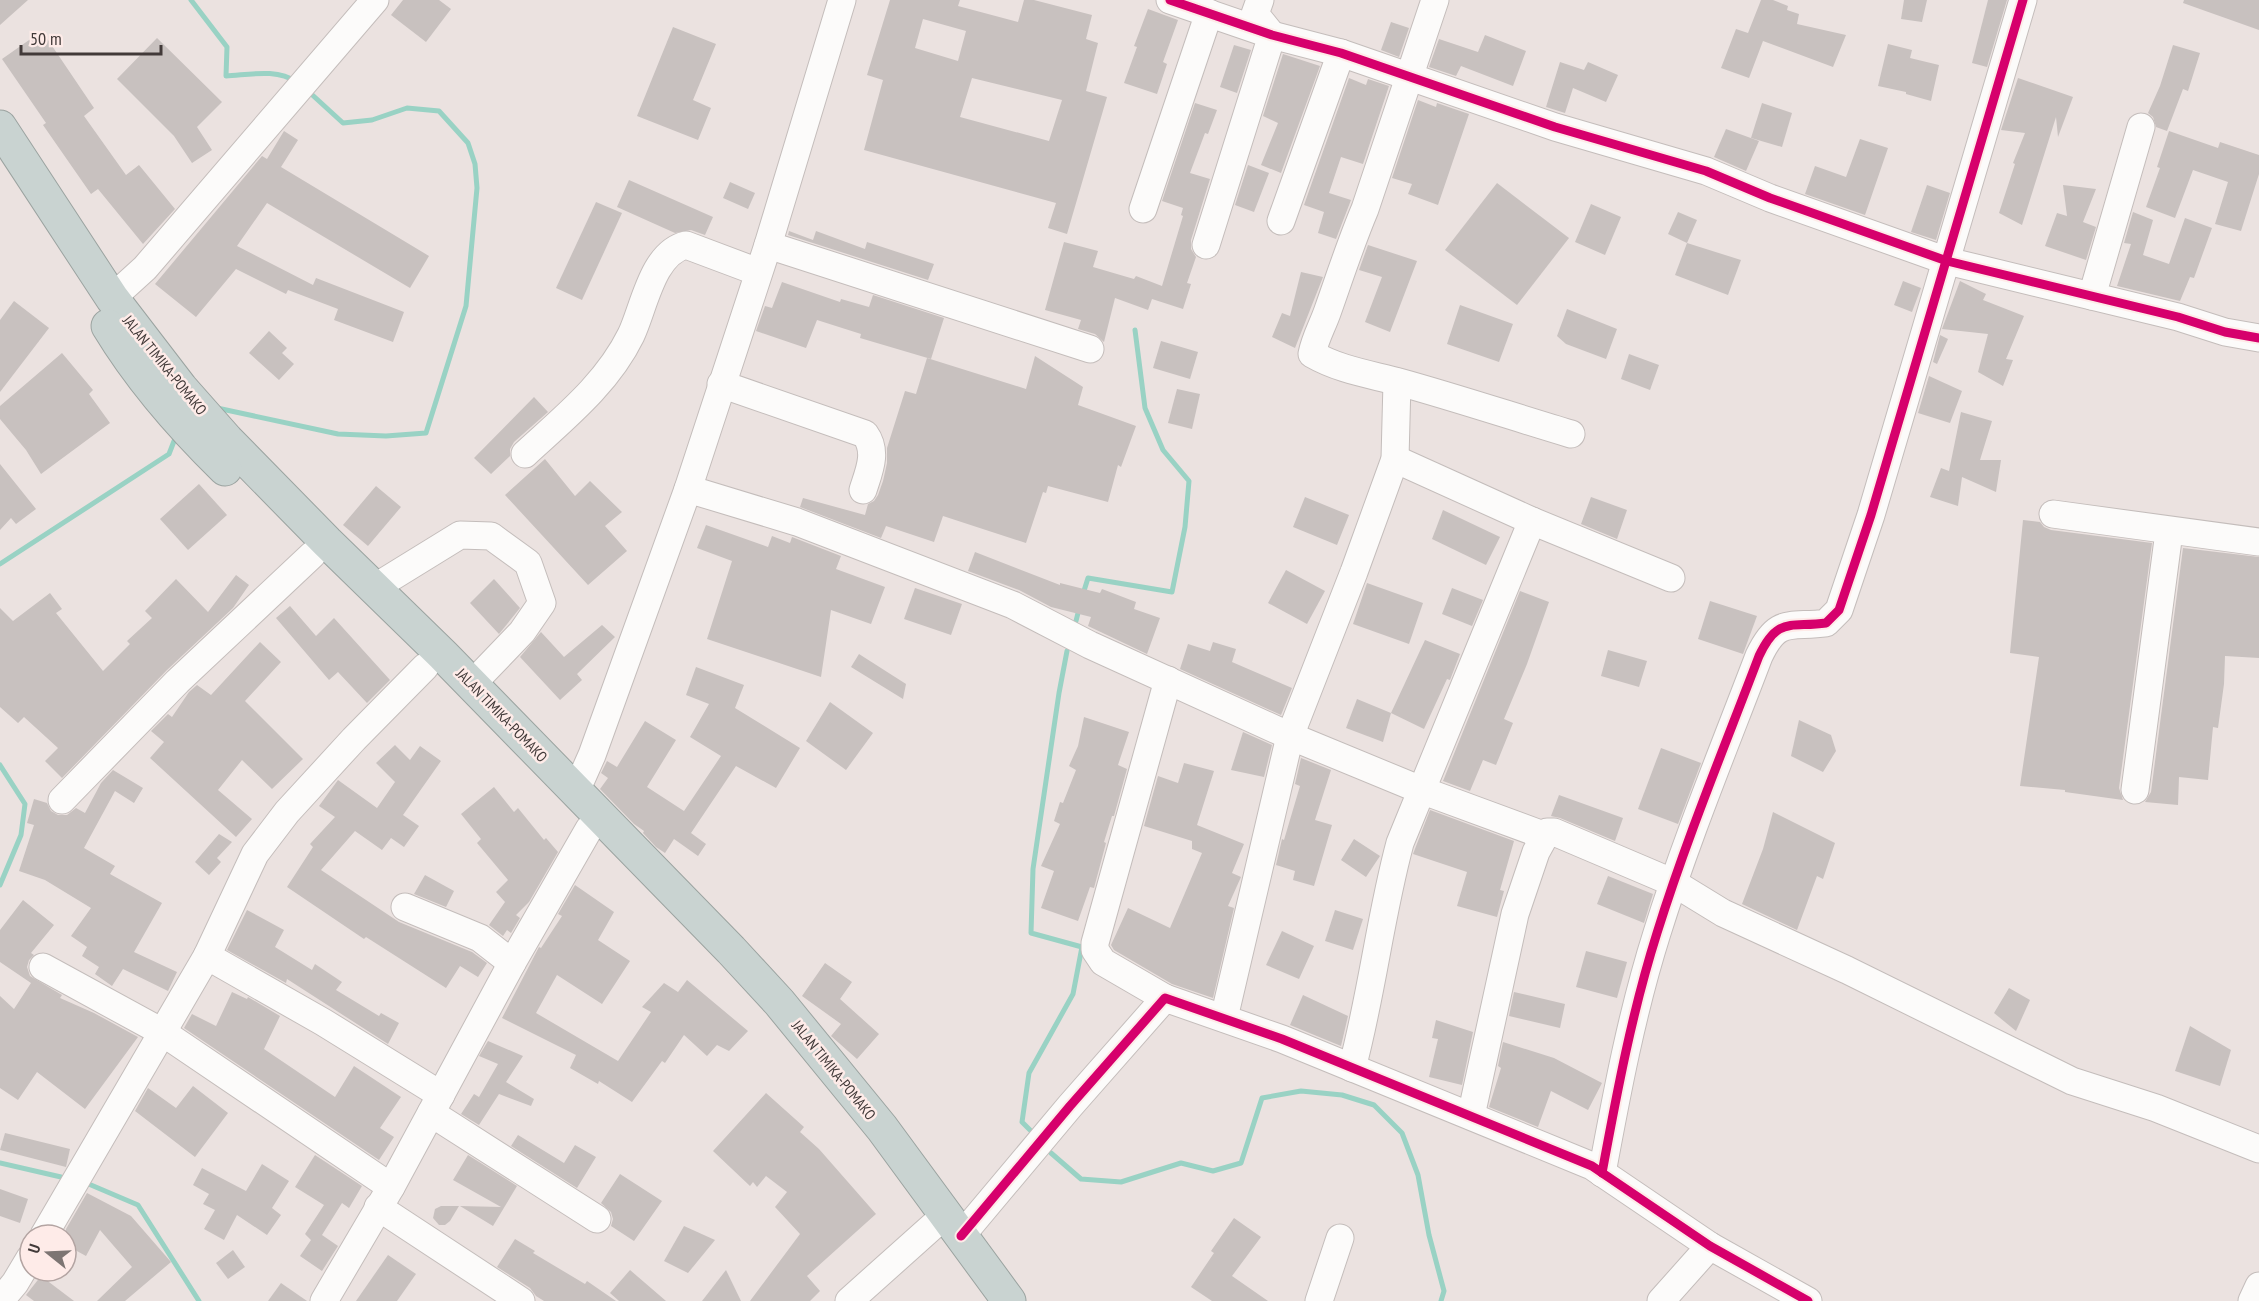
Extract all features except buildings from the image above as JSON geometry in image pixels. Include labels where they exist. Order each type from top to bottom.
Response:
[{"type":"highway","name":"JALAN TIMIKA-POMAKO","points":[[0,127],[112,298],[181,388],[227,440],[472,684],[779,1002],[882,1128],[947,1231],[986,1301]]},
{"type":"highway","name":"JALAN TIMIKA-POMAKO","points":[[0,161],[132,363],[161,401],[206,450],[589,829],[763,1012],[947,1231],[1009,1301]]},
{"type":"street","points":[[112,298],[145,268],[375,0]]},
{"type":"street","points":[[576,791],[592,755],[688,489],[768,246],[842,0]]},
{"type":"street","points":[[1170,0],[1272,35],[1341,53],[1555,127],[1706,171],[1770,198],[1881,235],[1947,261],[2178,317],[2225,332],[2259,338]]},
{"type":"street","points":[[1260,0],[1256,14],[1272,35]]},
{"type":"street","points":[[1435,0],[1365,209],[1353,236],[1327,314],[1314,342],[1312,354],[1353,372],[1397,382],[1571,434]]},
{"type":"street","points":[[1602,1173],[1629,1031],[1656,934],[1766,642],[1774,632],[1786,626],[1826,623],[1839,610],[1871,515],[2023,0]]},
{"type":"street","points":[[1143,209],[1209,13]]},
{"type":"street","points":[[1206,245],[1272,35]]},
{"type":"street","points":[[1281,221],[1341,53]]},
{"type":"street","points":[[2092,296],[2141,127]]},
{"type":"street","points":[[525,454],[581,403],[604,377],[631,336],[656,273],[664,260],[678,247],[686,245],[758,272]]},
{"type":"street","points":[[768,246],[1090,349]]},
{"type":"street","points":[[1224,1018],[1290,736],[1395,459],[1397,382]]},
{"type":"street","points":[[722,384],[865,434],[872,444],[872,463],[863,490]]},
{"type":"street","points":[[1395,459],[1532,521],[1671,578]]},
{"type":"street","points":[[688,489],[797,522],[1013,605],[1090,645],[1290,736],[1421,790],[1544,835]]},
{"type":"street","points":[[2053,514],[2169,532],[2259,542]]},
{"type":"street","points":[[1352,1068],[1364,1021],[1400,843],[1532,521]]},
{"type":"street","points":[[2135,790],[2169,532]]},
{"type":"street","points":[[374,588],[460,535],[490,536],[528,562],[542,603],[522,632],[472,684]]},
{"type":"street","points":[[62,800],[178,681],[312,555]]},
{"type":"street","points":[[51,1223],[207,956],[250,864],[271,832],[354,739],[425,667]]},
{"type":"street","points":[[1168,680],[1095,943],[1095,950],[1103,962],[1165,998],[1224,1018],[1352,1068],[1592,1166],[1710,1246],[1808,1301]]},
{"type":"street","points":[[324,1301],[385,1197],[512,963],[589,829]]},
{"type":"street","points":[[1471,1116],[1515,914],[1544,835],[1547,832],[1554,832],[1674,883],[1723,913],[1827,961],[2072,1081],[2156,1108],[2259,1149]]},
{"type":"street","points":[[405,907],[480,938],[512,963]]},
{"type":"street","points":[[207,956],[323,1022],[597,1219]]},
{"type":"street","points":[[43,967],[162,1032],[521,1301]]},
{"type":"street","points":[[849,1301],[947,1231],[1070,1106],[1165,998]]},
{"type":"street","points":[[1319,1301],[1340,1238]]},
{"type":"street","points":[[1661,1301],[1710,1246]]},
{"type":"street","points":[[0,1301],[18,1278]]},
{"type":"street","points":[[2252,1301],[2259,1286]]},
{"type":"waterway","points":[[191,0],[227,47],[226,76],[271,74],[296,82]]},
{"type":"waterway","points":[[217,408],[338,434],[386,436],[426,433],[466,306],[477,188],[475,164],[468,143],[439,111],[407,108],[372,120],[343,123],[308,91]]},
{"type":"waterway","points":[[1083,594],[1088,578],[1172,592],[1185,527],[1189,481],[1163,450],[1145,408],[1135,330]]},
{"type":"waterway","points":[[0,564],[169,454],[176,436]]},
{"type":"waterway","points":[[1076,621],[1079,609]]},
{"type":"waterway","points":[[1030,1130],[1022,1122],[1029,1073],[1073,994],[1082,947],[1031,933],[1033,869],[1067,651]]},
{"type":"waterway","points":[[0,765],[25,804],[21,835],[0,885]]},
{"type":"waterway","points":[[1051,1153],[1081,1179],[1121,1182],[1181,1163],[1213,1171],[1241,1163],[1262,1098],[1301,1091],[1342,1095],[1374,1105],[1402,1133],[1418,1175],[1429,1235],[1444,1291],[1441,1301]]},
{"type":"waterway","points":[[0,1163],[61,1177]]},
{"type":"waterway","points":[[91,1185],[138,1205],[199,1301]]},
{"type":"cycle path","points":[[1170,0],[1272,35],[1341,53],[1555,127],[1706,171],[1770,198],[1947,261],[2178,317],[2225,332],[2259,338]]},
{"type":"cycle path","points":[[1602,1173],[1619,1082],[1657,933],[1693,829],[1759,656],[1766,643],[1779,629],[1786,626],[1826,623],[1839,610],[1871,515],[2023,0]]},
{"type":"cycle path","points":[[961,1236],[1070,1106],[1165,998],[1282,1039],[1592,1166],[1710,1246],[1808,1301]]}]
